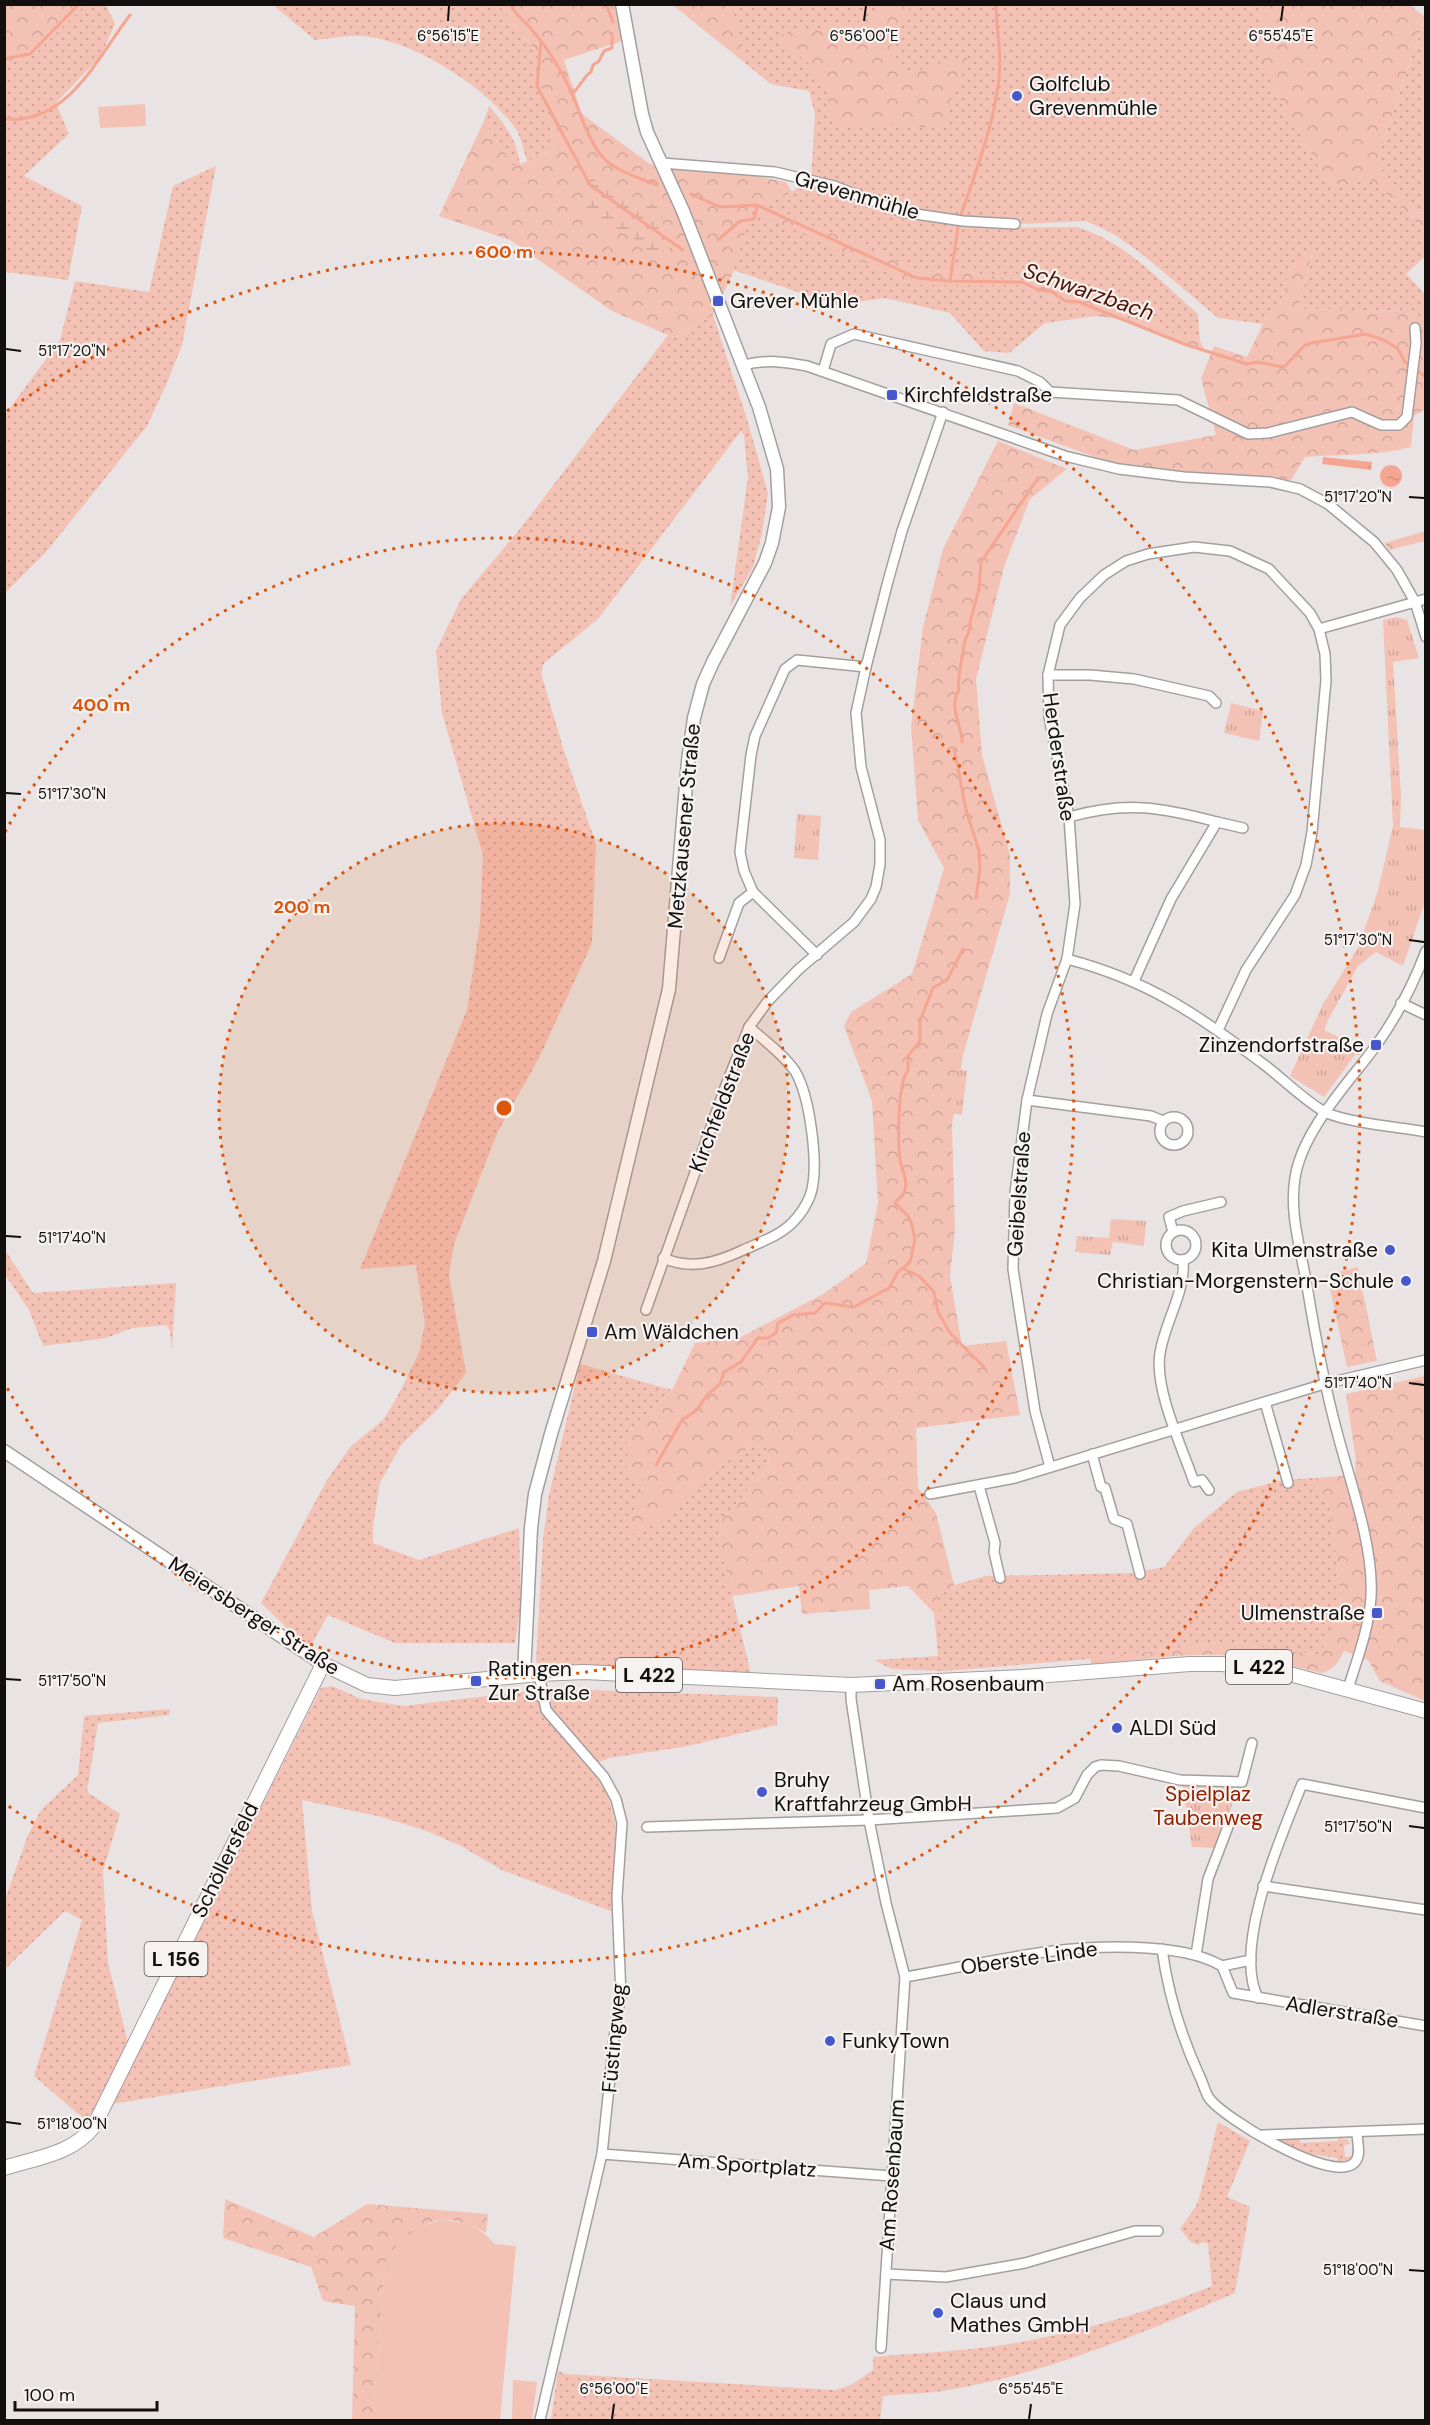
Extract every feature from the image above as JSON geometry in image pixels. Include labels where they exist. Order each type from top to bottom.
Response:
[{"type":"main road","name":"Metzkausener Straße","points":[[524,1675],[531,1528],[535,1494],[604,1261],[667,1000],[672,965],[688,761],[694,718],[703,684],[713,662],[756,583],[772,543],[779,507],[777,470],[773,452],[744,365],[642,114],[622,4]]},
{"type":"main road","name":"Meiersberger Straße","points":[[4,1451],[323,1664],[351,1679],[386,1688],[415,1688],[524,1675],[598,1672],[851,1685],[1023,1677],[1190,1664],[1222,1664],[1275,1670],[1425,1711]]},
{"type":"main road","name":"Schöllersfeld","points":[[4,2168],[69,2148],[81,2140],[94,2126],[323,1664]]},
{"type":"street","name":"Grevenmühle","points":[[662,164],[775,172],[834,186],[902,212],[986,224],[1016,224]]},
{"type":"street","points":[[823,371],[831,344],[854,334],[1018,371],[1040,382],[1050,392],[1184,401],[1248,434],[1268,433],[1352,412],[1381,425],[1399,425],[1407,417],[1414,362],[1415,328]]},
{"type":"street","points":[[744,365],[776,360],[823,371],[1065,456],[1119,469],[1270,482],[1299,489],[1328,504],[1374,542],[1397,570],[1415,602],[1425,637]]},
{"type":"street","name":"Kirchfeldstraße","points":[[645,1310],[749,1028],[768,1001],[799,969],[854,922],[871,899],[876,886],[880,864],[880,840],[861,766],[856,714],[902,531],[943,412]]},
{"type":"street","name":"Herderstraße","points":[[1067,959],[1075,904],[1069,817],[1048,717],[1048,675],[1060,625],[1080,598],[1104,575],[1126,561],[1148,554],[1194,546],[1230,551],[1269,569],[1298,597],[1319,629],[1326,654],[1326,680],[1312,832],[1306,865],[1295,895],[1246,970],[1218,1030]]},
{"type":"street","points":[[1319,629],[1425,599]]},
{"type":"street","points":[[818,955],[753,892],[744,871],[740,852],[755,736],[785,669],[797,660],[866,667]]},
{"type":"street","points":[[1048,675],[1090,675],[1134,679],[1209,696],[1216,703]]},
{"type":"street","points":[[1069,817],[1093,810],[1138,806],[1170,810],[1244,828]]},
{"type":"street","points":[[1134,981],[1171,899],[1217,822]]},
{"type":"street","points":[[719,957],[739,903],[753,892]]},
{"type":"street","points":[[1348,1689],[1367,1623],[1371,1574],[1356,1504],[1324,1384],[1294,1221],[1293,1193],[1299,1160],[1305,1146],[1326,1112],[1376,1045],[1414,979],[1425,951]]},
{"type":"street","points":[[1067,959],[1101,968],[1134,981],[1177,1003],[1218,1030],[1326,1112],[1425,1132]]},
{"type":"street","name":"Geibelstraße","points":[[1050,1467],[1035,1411],[1014,1269],[1015,1193],[1027,1100],[1047,1014],[1067,959]]},
{"type":"street","points":[[1401,1003],[1425,1015]]},
{"type":"street","points":[[663,1258],[689,1266],[724,1259],[775,1235],[791,1224],[802,1211],[811,1194],[813,1152],[809,1107],[803,1090],[795,1072],[784,1059],[749,1028]]},
{"type":"street","points":[[1027,1100],[1150,1116],[1163,1121]]},
{"type":"street","points":[[1173,1232],[1169,1218],[1183,1211],[1221,1202]]},
{"type":"street","points":[[1173,1232],[1187,1232],[1194,1238],[1196,1247],[1193,1253],[1183,1260],[1174,1258],[1167,1250],[1166,1241],[1173,1232]]},
{"type":"street","points":[[1183,1260],[1185,1276],[1162,1343],[1159,1369],[1162,1393],[1194,1482],[1202,1480],[1209,1490]]},
{"type":"street","points":[[930,1494],[979,1486],[1050,1467],[1324,1384],[1425,1360]]},
{"type":"street","points":[[1265,1402],[1288,1483]]},
{"type":"street","points":[[1092,1454],[1101,1486],[1106,1488],[1114,1519],[1127,1524],[1140,1574]]},
{"type":"street","points":[[979,1486],[995,1544],[994,1552],[1000,1578]]},
{"type":"street","name":"Füstingweg","points":[[539,1674],[546,1710],[604,1777],[616,1799],[622,1823],[617,1897],[621,1997],[616,2020],[602,2154],[540,2421]]},
{"type":"street","name":"Am Rosenbaum","points":[[851,1685],[851,1699],[869,1820],[905,1977],[881,2348]]},
{"type":"street","points":[[647,1827],[869,1820],[1057,1808],[1075,1798],[1088,1775],[1095,1767],[1101,1765],[1119,1766],[1180,1780],[1242,1782],[1252,1743]]},
{"type":"street","name":"Adlerstraße","points":[[1258,1998],[1252,1980],[1251,1960],[1263,1886],[1302,1784],[1425,1808]]},
{"type":"street","points":[[1196,1955],[1208,1879],[1229,1824]]},
{"type":"street","points":[[1263,1886],[1425,1910]]},
{"type":"street","name":"Oberste Linde","points":[[905,1977],[1040,1952],[1084,1947],[1162,1949],[1196,1955],[1222,1966]]},
{"type":"street","points":[[1162,1949],[1165,1974],[1181,2032],[1210,2098],[1225,2113],[1306,2160],[1337,2167],[1350,2166],[1356,2162],[1359,2153],[1357,2133]]},
{"type":"street","points":[[1222,1966],[1251,1960]]},
{"type":"street","name":"Adlerstraße","points":[[1222,1966],[1233,1993],[1425,2026]]},
{"type":"street","points":[[1261,2135],[1425,2129]]},
{"type":"street","name":"Am Sportplatz","points":[[602,2154],[891,2176]]},
{"type":"street","name":"Am Rosenbaum","points":[[886,2274],[946,2277],[1025,2264],[1135,2230],[1158,2231]]},
{"type":"green space","points":[[5,4],[85,5],[34,55],[5,63]]},
{"type":"green space","points":[[1267,4],[1410,5],[1425,17],[1376,163],[1416,212],[1425,213],[1425,230],[1371,180],[1330,185],[1277,95],[1262,60],[1255,36],[1264,6]]},
{"type":"green space","points":[[85,5],[106,5],[115,24],[101,56],[56,103],[69,134],[24,176],[82,206],[68,280],[5,272],[5,63],[34,55]]},
{"type":"green space","points":[[273,5],[499,5],[537,53],[554,149],[527,161],[519,135],[505,115],[469,83],[448,68],[425,56],[380,39],[360,36],[315,40]]},
{"type":"green space","points":[[499,5],[617,5],[622,41],[564,60],[582,114],[650,164],[699,170],[726,170],[786,182],[792,192],[763,206],[852,241],[923,273],[957,270],[1061,287],[1200,341],[1206,353],[1126,320],[1096,316],[1018,285],[914,285],[752,211],[732,275],[713,315],[675,338],[612,311],[510,240],[439,216],[484,121],[514,167],[554,149],[537,53]]},
{"type":"green space","points":[[673,5],[1267,5],[1264,6],[1277,95],[1330,185],[1371,180],[1425,230],[1425,256],[1406,274],[1425,294],[1425,321],[1412,311],[1298,309],[1313,253],[1290,269],[1280,304],[1263,324],[1218,318],[1142,254],[1112,233],[1086,221],[999,225],[933,221],[997,228],[1076,227],[1094,233],[1141,263],[1198,314],[1200,341],[1061,287],[957,270],[923,273],[852,241],[762,206],[792,192],[807,181],[901,218],[930,221],[902,217],[811,181],[815,114],[809,91],[771,84]]},
{"type":"green space","points":[[673,5],[730,5],[739,29],[746,63]]},
{"type":"green space","points":[[887,5],[912,5],[900,21],[891,49],[907,74],[969,54],[942,128],[832,123],[827,92],[806,61],[773,37],[870,18]]},
{"type":"green space","points":[[1425,18],[1425,213],[1416,212],[1376,163]]},
{"type":"green space","points":[[145,104],[146,126],[100,128],[98,107]]},
{"type":"green space","points":[[489,106],[509,133],[520,165],[514,167],[484,121]]},
{"type":"green space","points":[[216,166],[182,345],[147,426],[46,552],[5,593],[5,415],[60,340],[75,281],[149,292],[173,186]]},
{"type":"green space","points":[[601,174],[625,194],[655,205],[662,211],[670,251],[649,251],[638,247],[634,237],[598,226],[579,210],[586,192]]},
{"type":"green space","points":[[752,210],[914,285],[1018,285],[1096,316],[1045,323],[1009,353],[984,351],[950,313],[885,298],[836,305],[733,270]]},
{"type":"green space","points":[[1313,252],[1298,309],[1412,311],[1425,321],[1425,409],[1414,416],[1411,447],[1372,453],[1305,457],[1291,480],[1200,474],[1114,464],[1008,425],[1014,403],[1134,450],[1216,435],[1201,378],[1214,346],[1247,357],[1263,324],[1280,304],[1290,269]]},
{"type":"green space","points":[[713,315],[768,493],[762,533],[753,567],[730,607],[748,477],[744,435],[741,431],[598,619],[544,663],[541,673],[564,751],[596,844],[592,943],[539,1058],[498,1131],[454,1244],[449,1276],[466,1373],[439,1408],[401,1445],[380,1483],[373,1526],[373,1543],[419,1560],[519,1528],[521,1604],[515,1643],[395,1643],[328,1615],[309,1649],[261,1603],[327,1480],[351,1446],[383,1420],[419,1353],[425,1324],[416,1265],[360,1269],[467,1010],[480,922],[483,855],[442,713],[436,651],[461,599],[520,529],[668,335],[675,338]]},
{"type":"green space","points":[[998,441],[1067,469],[1030,499],[1004,567],[976,679],[982,755],[1010,855],[1010,894],[963,1055],[952,1125],[955,1230],[950,1276],[962,1346],[1006,1341],[1020,1415],[916,1428],[918,1488],[936,1513],[955,1589],[938,1594],[940,1617],[908,1586],[869,1590],[870,1609],[802,1614],[799,1586],[732,1596],[719,1541],[721,1521],[769,1466],[768,1448],[754,1446],[727,1461],[693,1488],[657,1524],[632,1534],[630,1520],[646,1482],[627,1477],[627,1433],[672,1390],[695,1343],[737,1339],[825,1293],[866,1263],[878,1203],[872,1101],[844,1026],[851,1012],[912,974],[944,868],[918,820],[911,726],[923,627],[943,549]]},
{"type":"green space","points":[[1425,531],[1425,541],[1389,550],[1385,543]]},
{"type":"green space","points":[[1397,617],[1407,620],[1419,658],[1393,662],[1401,796],[1400,827],[1425,830],[1425,902],[1403,966],[1376,952],[1358,966],[1327,1022],[1324,1030],[1360,1048],[1324,1097],[1290,1076],[1323,1004],[1358,948],[1377,894],[1393,826],[1383,620]]},
{"type":"green space","points":[[1231,703],[1263,711],[1259,741],[1224,733]]},
{"type":"green space","points":[[797,814],[821,816],[818,860],[794,858]]},
{"type":"green space","points":[[956,1069],[967,1071],[962,1115],[949,1113]]},
{"type":"green space","points":[[1111,1219],[1146,1221],[1144,1246],[1113,1242],[1110,1255],[1075,1252],[1077,1236],[1109,1238]]},
{"type":"green space","points":[[5,1250],[33,1293],[176,1283],[172,1350],[170,1331],[166,1325],[132,1328],[106,1338],[43,1346],[29,1310],[5,1275]]},
{"type":"green space","points":[[1358,1267],[1377,1361],[1347,1367],[1327,1275]]},
{"type":"green space","points":[[580,1364],[672,1390],[627,1433],[646,1481],[630,1520],[693,1488],[727,1461],[754,1446],[768,1448],[769,1466],[721,1521],[719,1541],[751,1674],[543,1666],[536,1662],[543,1539],[549,1495]]},
{"type":"green space","points":[[1425,1376],[1425,1701],[1380,1681],[1368,1660],[1344,1651],[1333,1668],[1321,1673],[1271,1662],[1221,1655],[1172,1656],[1092,1665],[1090,1659],[1225,1642],[1320,1655],[1342,1603],[1330,1509],[1318,1491],[1314,1478],[1355,1475],[1356,1460],[1346,1394]]},
{"type":"green space","points":[[1314,1478],[1318,1491],[1330,1509],[1342,1603],[1320,1655],[1225,1642],[1090,1659],[944,1671],[892,1669],[874,1660],[938,1656],[934,1613],[939,1616],[938,1594],[955,1589],[954,1585],[986,1576],[1132,1573],[1164,1567],[1194,1528],[1237,1492],[1283,1480]]},
{"type":"green space","points":[[332,1686],[361,1699],[404,1706],[529,1691],[592,1690],[778,1697],[777,1725],[683,1747],[609,1758],[590,1766],[607,1792],[615,1823],[613,1912],[502,1870],[461,1846],[429,1832],[382,1817],[302,1800],[312,1911],[351,2065],[112,2104],[321,1688]]},
{"type":"green space","points":[[170,1709],[169,1715],[98,1723],[87,1792],[120,1814],[103,1871],[108,1963],[129,2046],[90,2124],[34,2076],[82,1920],[65,1911],[5,1969],[4,1902],[28,1835],[41,1810],[78,1775],[84,1716]]},
{"type":"green space","name":"Spielplaz Taubenweg","points":[[1182,1783],[1239,1785],[1217,1848],[1192,1847]]},
{"type":"green space","points":[[1218,2122],[1250,2141],[1227,2197],[1250,2207],[1235,2293],[1128,2338],[1017,2375],[942,2391],[883,2396],[880,2420],[551,2420],[558,2371],[565,2374],[835,2390],[851,2385],[873,2370],[873,2357],[976,2348],[1036,2339],[1138,2313],[1212,2286],[1208,2244],[1203,2242],[1198,2245],[1191,2242],[1180,2229],[1196,2206],[1200,2195]]},
{"type":"green space","points":[[1338,2137],[1348,2140],[1351,2144],[1344,2145],[1345,2157],[1353,2156],[1353,2160],[1337,2162],[1337,2158],[1309,2154],[1289,2145],[1286,2147],[1275,2140],[1300,2140],[1301,2143],[1338,2141]]},
{"type":"green space","points":[[225,2199],[314,2237],[367,2204],[488,2214],[486,2233],[458,2221],[442,2220],[427,2224],[385,2264],[373,2413],[375,2420],[352,2420],[355,2306],[323,2301],[311,2267],[223,2238]]},
{"type":"green space","points":[[441,2220],[471,2226],[495,2244],[516,2246],[500,2420],[375,2420],[373,2413],[385,2264],[395,2247],[408,2235],[423,2226]]},
{"type":"green space","points":[[513,2380],[537,2382],[532,2420],[512,2420]]},
{"type":"water","points":[[1323,457],[1372,462],[1371,470],[1322,464]]},
{"type":"water","points":[[1391,465],[1401,472],[1402,476],[1395,486],[1391,487],[1381,480],[1380,476],[1387,466]]},
{"type":"waterway","name":"Schwarzbach","points":[[4,59],[30,54],[79,4]]},
{"type":"waterway","name":"Schwarzbach","points":[[510,4],[539,38],[557,65],[600,154],[619,169],[657,185]]},
{"type":"waterway","points":[[606,4],[613,22]]},
{"type":"waterway","points":[[961,215],[984,148],[997,96],[1000,59],[996,4]]},
{"type":"waterway","points":[[4,119],[26,118],[46,111],[63,100],[93,68],[130,15]]},
{"type":"waterway","points":[[573,93],[591,72],[593,65],[599,61],[604,51],[612,48],[612,34]]},
{"type":"waterway","points":[[541,41],[537,86],[590,185],[683,250]]},
{"type":"waterway","name":"Schwarzbach","points":[[691,194],[720,207],[757,205],[917,278],[1022,282],[1039,290],[1051,291],[1065,301],[1079,302],[1184,344],[1247,364],[1257,362],[1284,367],[1306,344],[1366,334],[1384,340],[1398,349],[1405,362],[1426,377]]},
{"type":"waterway","points":[[718,240],[740,221],[754,219],[757,206]]},
{"type":"waterway","points":[[950,281],[958,227]]},
{"type":"waterway","points":[[962,742],[955,703],[959,690],[959,674],[965,641],[979,589],[981,562],[1038,478]]},
{"type":"waterway","points":[[954,748],[966,810],[979,851],[980,869],[976,898]]},
{"type":"waterway","points":[[656,1465],[682,1420],[697,1410],[707,1395],[720,1384],[724,1372],[741,1362],[758,1338],[768,1338],[776,1333],[778,1323],[793,1315],[815,1313],[825,1303],[854,1307],[889,1288],[898,1272],[910,1262],[915,1240],[912,1225],[908,1216],[895,1203],[904,1193],[906,1184],[900,1160],[899,1140],[902,1087],[908,1071],[908,1056],[920,1041],[920,1021],[933,988],[947,980],[963,949]]},
{"type":"waterway","points":[[903,1268],[920,1277],[934,1292],[938,1312],[950,1333],[984,1367]]},
{"type":"place","name":"Golfclub Grevenmühle","points":[[1017,96]]},
{"type":"place","name":"Grever Mühle","points":[[718,301]]},
{"type":"place","name":"Kirchfeldstraße","points":[[892,395]]},
{"type":"place","name":"Zinzendorfstraße","points":[[1376,1045]]},
{"type":"place","name":"Kita Ulmenstraße","points":[[1390,1250]]},
{"type":"place","name":"Christian-Morgenstern-Schule","points":[[1406,1281]]},
{"type":"place","name":"Am Wäldchen","points":[[592,1332]]},
{"type":"place","name":"Ulmenstraße","points":[[1377,1613]]},
{"type":"place","name":"Ratingen Zur Straße","points":[[476,1681]]},
{"type":"place","name":"Am Rosenbaum","points":[[880,1684]]},
{"type":"place","name":"ALDI Süd","points":[[1117,1728]]},
{"type":"place","name":"Bruhy Kraftfahrzeug GmbH","points":[[762,1792]]},
{"type":"place","name":"FunkyTown","points":[[830,2041]]},
{"type":"place","name":"Claus und Mathes GmbH","points":[[938,2313]]}]
